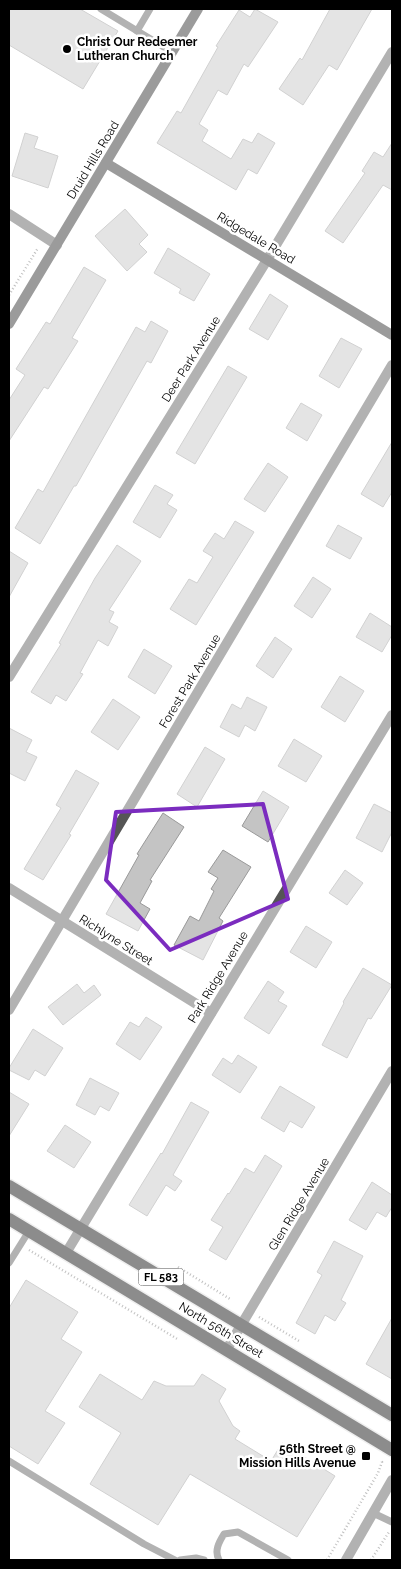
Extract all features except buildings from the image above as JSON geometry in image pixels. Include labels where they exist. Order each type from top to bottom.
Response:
[{"type":"main road","name":"North 56th Street","points":[[9,1186],[392,1414]]},
{"type":"main road","name":"North 56th Street","points":[[9,1218],[392,1450]]},
{"type":"street","name":"Druid Hills Road","points":[[9,324],[198,9]]},
{"type":"street","name":"Deer Park Avenue","points":[[9,677],[267,260],[392,52]]},
{"type":"street","name":"Ridgedale Road","points":[[106,163],[392,335]]},
{"type":"street","points":[[9,214],[57,245]]},
{"type":"street","name":"Forest Park Avenue","points":[[9,1010],[392,364]]},
{"type":"street","name":"Park Ridge Avenue","points":[[66,1254],[392,715]]},
{"type":"street","name":"Richlyne Street","points":[[9,888],[211,1013]]},
{"type":"street","name":"Glen Ridge Avenue","points":[[227,1349],[392,1071]]},
{"type":"street","points":[[346,1560],[392,1480]]},
{"type":"lane","points":[[101,9],[172,52]]},
{"type":"lane","points":[[136,31],[150,9]]},
{"type":"lane","points":[[9,1263],[29,1231]]},
{"type":"lane","points":[[9,1461],[144,1544],[175,1560]]},
{"type":"lane","points":[[373,1513],[392,1522]]},
{"type":"lane","points":[[220,1560],[217,1556],[217,1545],[224,1534],[238,1532],[288,1560]]},
{"type":"lane","points":[[180,1560],[196,1558],[204,1560]]},
{"type":"path","points":[[9,295],[45,237]]},
{"type":"path","points":[[20,1244],[180,1340]]},
{"type":"path","points":[[178,1267],[230,1299]]},
{"type":"path","points":[[327,1560],[378,1473],[382,1462],[374,1456]]},
{"type":"path","points":[[371,1560],[392,1526]]},
{"type":"highlighted area","points":[[263,804],[288,899],[170,950],[106,880],[116,812]]},
{"type":"place","name":"Christ Our Redeemer Lutheran Church","points":[[67,49]]},
{"type":"place","name":"56th Street @ Mission Hills Avenue","points":[[366,1456]]}]
